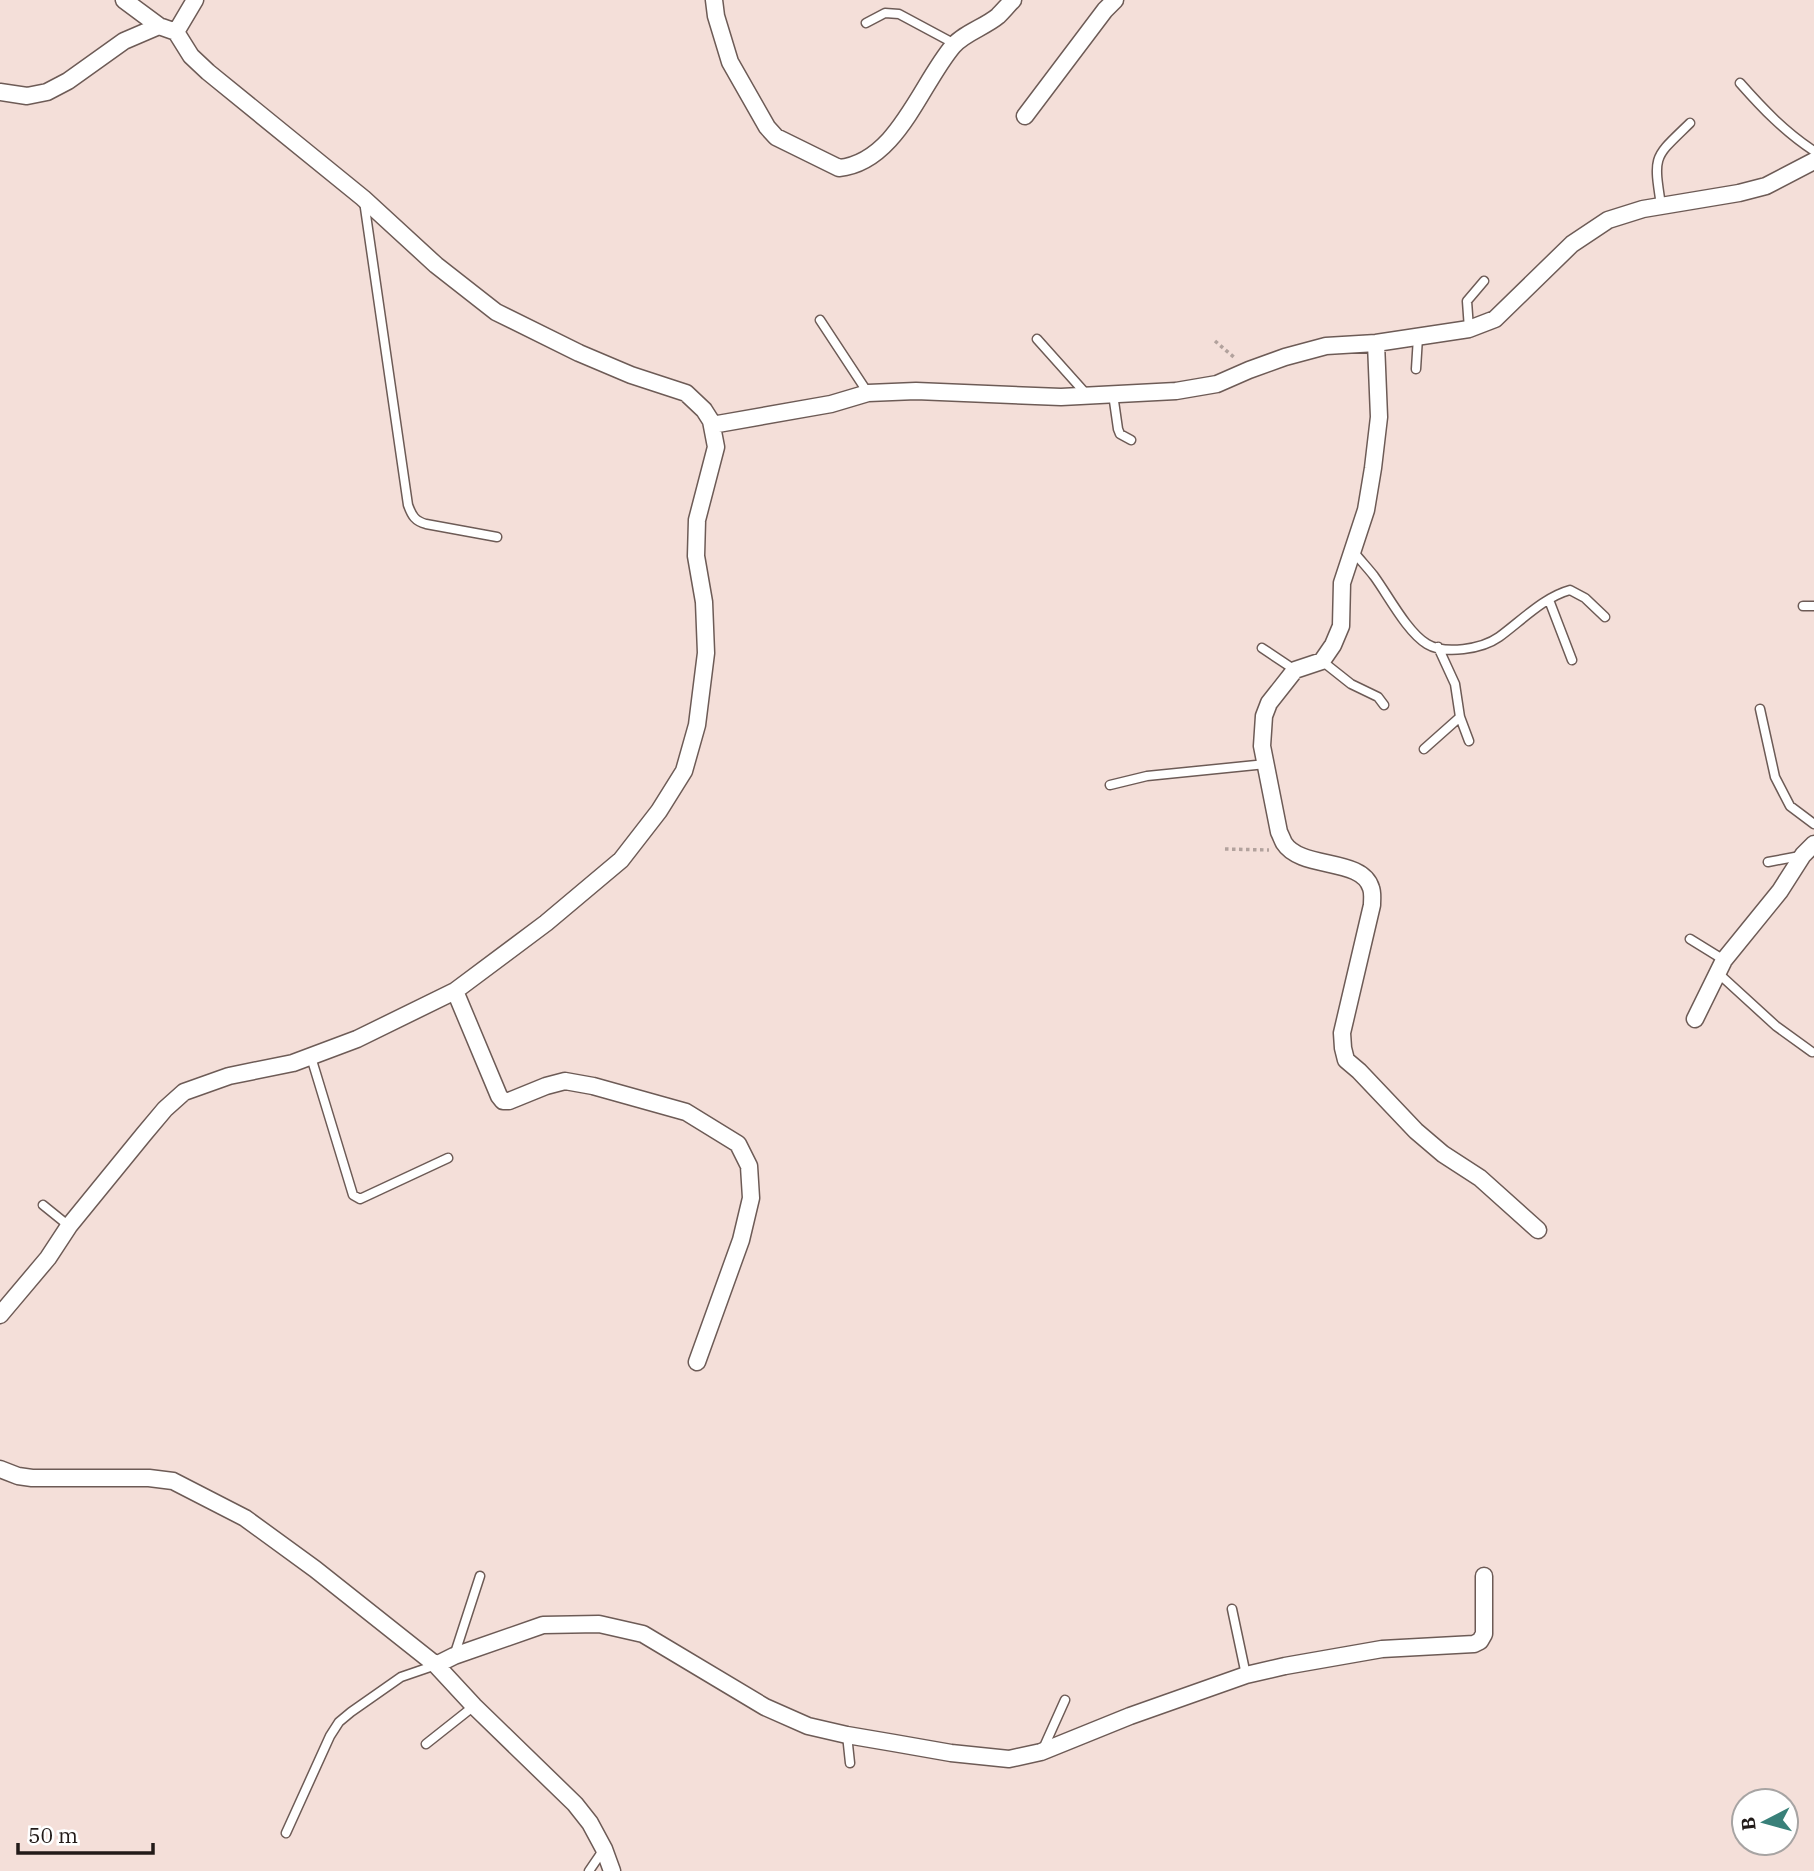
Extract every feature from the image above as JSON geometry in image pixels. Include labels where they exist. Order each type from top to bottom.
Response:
[{"type":"street","points":[[0,1315],[144,1134],[184,1091],[229,1076],[293,1063],[357,1039],[455,991],[546,923],[621,860],[659,811],[684,771],[697,725],[706,653],[704,601],[696,556],[697,520],[716,447],[711,421],[704,410],[686,393],[589,358],[496,312],[436,265],[363,198],[208,72],[191,56],[176,33],[159,26],[124,0]]},
{"type":"street","points":[[176,33],[195,0]]},
{"type":"street","points":[[714,0],[730,62],[766,127],[776,137],[839,168],[849,167],[873,155],[890,141],[955,44],[998,16],[1013,0]]},
{"type":"street","points":[[1025,116],[1115,0]]},
{"type":"street","points":[[0,92],[27,96],[47,92],[68,81],[124,41],[159,26]]},
{"type":"street","points":[[712,425],[831,404],[868,393],[916,391],[1048,397],[1176,391],[1217,384],[1249,369],[1326,346],[1376,343],[1469,329],[1495,319],[1572,244],[1608,220],[1661,205],[1766,186],[1814,161]]},
{"type":"street","points":[[1376,343],[1378,417],[1373,468],[1366,510],[1342,583],[1341,626],[1322,661],[1295,670],[1269,703],[1264,716],[1262,746],[1279,832],[1284,844],[1305,857],[1360,873],[1368,880],[1373,890],[1372,905],[1342,1033],[1346,1060],[1416,1131],[1443,1154],[1480,1178],[1538,1230]]},
{"type":"street","points":[[1695,1019],[1721,966],[1780,891],[1808,850]]},
{"type":"street","points":[[455,991],[503,1101],[565,1082],[593,1086],[687,1112],[738,1144],[749,1166],[751,1198],[741,1240],[697,1362]]},
{"type":"street","points":[[0,1469],[32,1478],[149,1478],[173,1481],[245,1518],[315,1569],[436,1665],[474,1706],[575,1804],[590,1823],[612,1871]]},
{"type":"street","points":[[436,1665],[454,1656],[543,1625],[599,1624],[643,1634],[765,1707],[808,1726],[951,1753],[1009,1759],[1041,1752],[1130,1716],[1246,1675],[1382,1649],[1474,1644],[1480,1641],[1484,1634],[1484,1576]]},
{"type":"lane","points":[[866,23],[885,13],[899,14],[955,44]]},
{"type":"lane","points":[[1740,83],[1765,111],[1795,138],[1814,150]]},
{"type":"lane","points":[[1661,205],[1657,157],[1690,123]]},
{"type":"lane","points":[[363,198],[411,513],[417,522],[497,537]]},
{"type":"lane","points":[[1469,329],[1467,301],[1484,281]]},
{"type":"lane","points":[[820,320],[868,393]]},
{"type":"lane","points":[[1416,369],[1418,337]]},
{"type":"lane","points":[[1037,339],[1088,396]]},
{"type":"lane","points":[[1113,394],[1118,429],[1131,440]]},
{"type":"lane","points":[[1353,551],[1411,629],[1427,644],[1438,647],[1466,650],[1491,642],[1557,594],[1570,590],[1585,597],[1605,617]]},
{"type":"lane","points":[[1549,600],[1572,660]]},
{"type":"lane","points":[[1803,606],[1814,606]]},
{"type":"lane","points":[[1438,647],[1455,684],[1460,717],[1469,741]]},
{"type":"lane","points":[[1262,648],[1295,670]]},
{"type":"lane","points":[[1322,661],[1351,684],[1378,697],[1384,705]]},
{"type":"lane","points":[[1760,709],[1775,777],[1790,806],[1814,824]]},
{"type":"lane","points":[[1424,749],[1460,717]]},
{"type":"lane","points":[[1110,785],[1147,776],[1266,764]]},
{"type":"lane","points":[[1768,862],[1808,850]]},
{"type":"lane","points":[[1690,939],[1721,966],[1776,1026],[1812,1052]]},
{"type":"lane","points":[[311,1056],[356,1198],[360,1199],[448,1158]]},
{"type":"lane","points":[[43,1205],[69,1226]]},
{"type":"lane","points":[[454,1656],[480,1576]]},
{"type":"lane","points":[[1232,1609],[1246,1675]]},
{"type":"lane","points":[[285,1833],[330,1736],[340,1722],[401,1677],[436,1665]]},
{"type":"lane","points":[[1041,1752],[1065,1700]]},
{"type":"lane","points":[[426,1744],[474,1706]]},
{"type":"lane","points":[[847,1735],[850,1763]]},
{"type":"lane","points":[[589,1871],[604,1849]]},
{"type":"path","points":[[1215,341],[1249,369]]},
{"type":"path","points":[[1225,849],[1269,850],[1284,844]]}]
